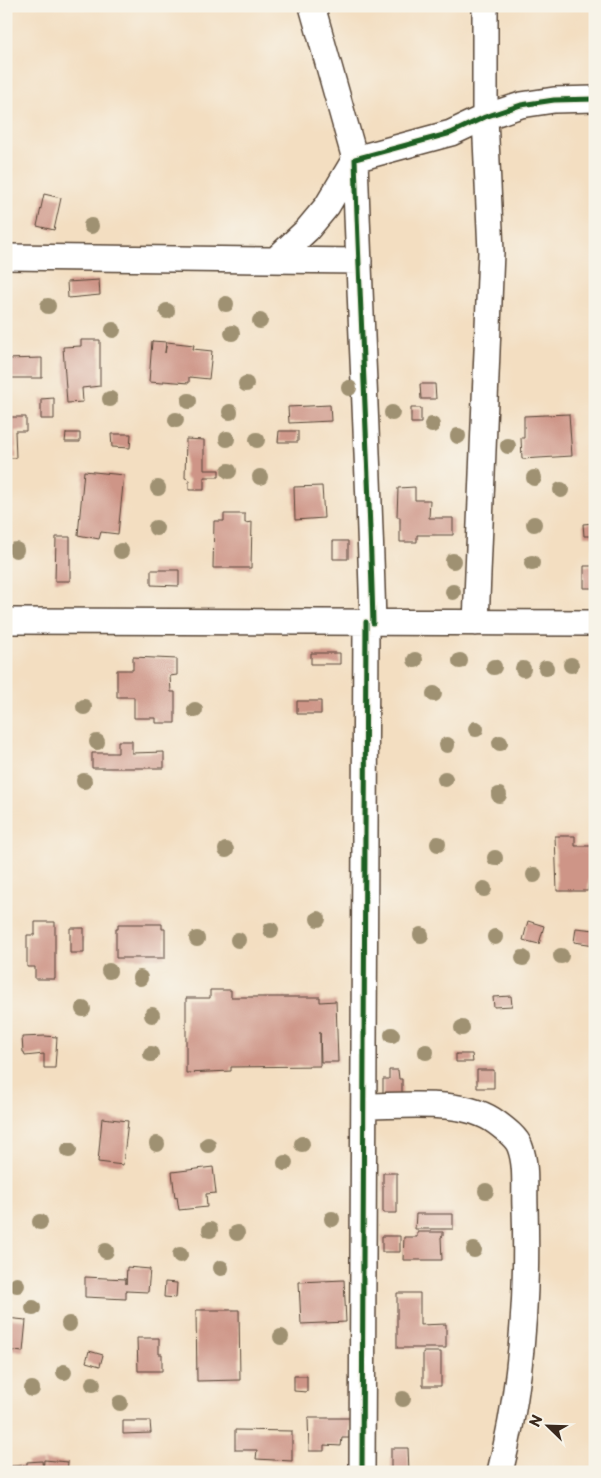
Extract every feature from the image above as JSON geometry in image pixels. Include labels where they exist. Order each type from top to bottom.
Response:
[{"type":"street","points":[[312,6],[355,159],[358,261],[369,470],[370,622],[362,1472]]},
{"type":"street","points":[[476,623],[490,252],[485,116],[485,6]]},
{"type":"street","points":[[275,260],[306,230],[327,206],[355,159],[451,133],[485,116],[521,105],[554,100],[595,99]]},
{"type":"street","points":[[6,257],[358,261]]},
{"type":"street","points":[[6,621],[595,623]]},
{"type":"street","points":[[364,1106],[455,1106],[480,1112],[496,1122],[520,1145],[523,1158],[525,1221],[524,1310],[516,1396],[500,1472]]},
{"type":"building","points":[[44,194],[61,198],[54,230],[37,226]]},
{"type":"building","points":[[99,280],[100,295],[68,298],[67,282]]},
{"type":"building","points":[[81,340],[100,340],[100,386],[82,388],[83,402],[67,403],[63,347],[81,346]]},
{"type":"building","points":[[152,341],[166,342],[165,353],[167,342],[194,345],[193,349],[212,351],[209,379],[189,377],[189,383],[149,382]]},
{"type":"building","points":[[42,358],[42,378],[6,378],[6,359]]},
{"type":"building","points":[[420,384],[435,384],[436,399],[421,399]]},
{"type":"building","points":[[54,398],[54,419],[41,419],[41,399]]},
{"type":"building","points":[[330,405],[331,421],[289,423],[288,407]]},
{"type":"building","points":[[411,408],[421,408],[421,423],[411,423]]},
{"type":"building","points":[[569,414],[572,456],[522,459],[521,438],[524,438],[524,416]]},
{"type":"building","points":[[6,417],[26,417],[26,431],[15,431],[16,458],[6,458]]},
{"type":"building","points":[[279,431],[298,431],[298,442],[278,442]]},
{"type":"building","points":[[66,433],[80,433],[80,442],[65,442]]},
{"type":"building","points":[[111,434],[131,434],[130,448],[112,447]]},
{"type":"building","points":[[186,439],[204,440],[204,470],[219,470],[219,477],[204,477],[204,490],[189,490],[189,479],[185,478]]},
{"type":"building","points":[[84,471],[124,475],[118,534],[101,532],[99,539],[78,535]]},
{"type":"building","points":[[322,486],[324,518],[295,520],[294,487]]},
{"type":"building","points":[[415,487],[415,500],[430,500],[429,518],[453,518],[453,535],[417,535],[417,542],[400,542],[400,517],[397,517],[398,488]]},
{"type":"building","points":[[224,514],[245,514],[245,523],[252,522],[251,568],[213,568],[214,521],[224,521]]},
{"type":"building","points":[[595,523],[595,546],[593,546],[593,536],[584,536],[583,524]]},
{"type":"building","points":[[56,537],[70,537],[70,581],[55,581]]},
{"type":"building","points":[[333,541],[348,541],[348,559],[333,559]]},
{"type":"building","points":[[584,566],[595,566],[595,588],[584,588]]},
{"type":"building","points":[[151,570],[179,570],[179,586],[151,585]]},
{"type":"building","points":[[311,653],[340,653],[340,664],[311,664]]},
{"type":"building","points":[[133,657],[177,659],[177,675],[170,676],[171,692],[175,692],[175,723],[156,723],[156,718],[134,718],[134,697],[117,697],[117,670],[133,670]]},
{"type":"building","points":[[297,701],[321,701],[321,714],[297,714]]},
{"type":"building","points":[[118,741],[132,741],[132,753],[164,752],[164,768],[92,768],[92,753],[118,753]]},
{"type":"building","points":[[555,836],[575,836],[575,846],[595,846],[595,880],[589,880],[588,891],[557,891]]},
{"type":"building","points":[[528,921],[544,926],[539,944],[523,940]]},
{"type":"building","points":[[35,922],[55,922],[55,979],[35,979],[35,967],[27,967],[27,935],[35,935]]},
{"type":"building","points":[[118,924],[162,924],[162,929],[165,929],[165,958],[116,958],[116,929],[118,929]]},
{"type":"building","points":[[70,928],[84,928],[84,953],[70,953]]},
{"type":"building","points":[[576,928],[595,930],[595,945],[574,942]]},
{"type":"building","points":[[210,990],[231,990],[231,997],[320,997],[320,1002],[336,1001],[338,1062],[321,1062],[320,1031],[320,1066],[231,1067],[231,1071],[186,1073],[186,998],[210,998]]},
{"type":"building","points":[[511,996],[512,1006],[494,1007],[493,997]]},
{"type":"building","points":[[22,1037],[57,1037],[55,1068],[44,1068],[44,1054],[25,1056],[23,1052]]},
{"type":"building","points":[[456,1054],[472,1054],[473,1062],[456,1062]]},
{"type":"building","points":[[389,1070],[398,1070],[399,1079],[402,1079],[402,1105],[383,1105],[383,1079],[389,1079]]},
{"type":"building","points":[[477,1070],[494,1070],[494,1088],[477,1088]]},
{"type":"building","points":[[102,1118],[128,1121],[123,1165],[98,1162]]},
{"type":"building","points":[[213,1167],[216,1193],[206,1194],[207,1207],[179,1210],[177,1197],[175,1198],[172,1172]]},
{"type":"building","points":[[383,1173],[397,1173],[397,1213],[383,1213]]},
{"type":"building","points":[[416,1214],[453,1214],[453,1229],[415,1229]]},
{"type":"building","points":[[417,1232],[443,1232],[441,1237],[442,1260],[403,1260],[404,1237],[417,1237]]},
{"type":"building","points":[[382,1236],[400,1236],[400,1252],[382,1252]]},
{"type":"building","points":[[127,1267],[150,1269],[148,1292],[126,1291],[126,1299],[85,1297],[85,1277],[126,1279],[126,1284]]},
{"type":"building","points":[[344,1280],[346,1322],[301,1324],[299,1282]]},
{"type":"building","points":[[165,1282],[177,1283],[176,1298],[164,1297]]},
{"type":"building","points":[[397,1293],[420,1293],[420,1325],[446,1324],[446,1348],[397,1348]]},
{"type":"building","points":[[196,1310],[239,1310],[240,1380],[197,1381]]},
{"type":"building","points":[[6,1318],[26,1320],[23,1352],[6,1350]]},
{"type":"building","points":[[137,1338],[159,1338],[159,1354],[162,1354],[162,1371],[138,1371]]},
{"type":"building","points":[[89,1351],[103,1355],[100,1366],[86,1362]]},
{"type":"building","points":[[423,1352],[441,1352],[441,1386],[423,1386]]},
{"type":"building","points":[[294,1376],[307,1376],[307,1392],[294,1391]]},
{"type":"building","points":[[308,1418],[351,1418],[349,1438],[342,1438],[341,1446],[324,1445],[324,1451],[309,1451]]},
{"type":"building","points":[[123,1421],[150,1421],[151,1433],[123,1434]]},
{"type":"building","points":[[235,1430],[292,1431],[292,1461],[256,1459],[257,1450],[235,1450]]},
{"type":"building","points":[[391,1448],[408,1448],[409,1472],[391,1472]]},
{"type":"building","points":[[44,1460],[68,1462],[67,1472],[43,1472]]},
{"type":"building","points":[[42,1461],[43,1472],[12,1472],[11,1466],[27,1465],[27,1462]]},
{"type":"cycle path","points":[[373,623],[355,159],[451,133],[485,117],[521,105],[554,100],[595,99]]},
{"type":"cycle path","points":[[362,1472],[366,622]]}]
